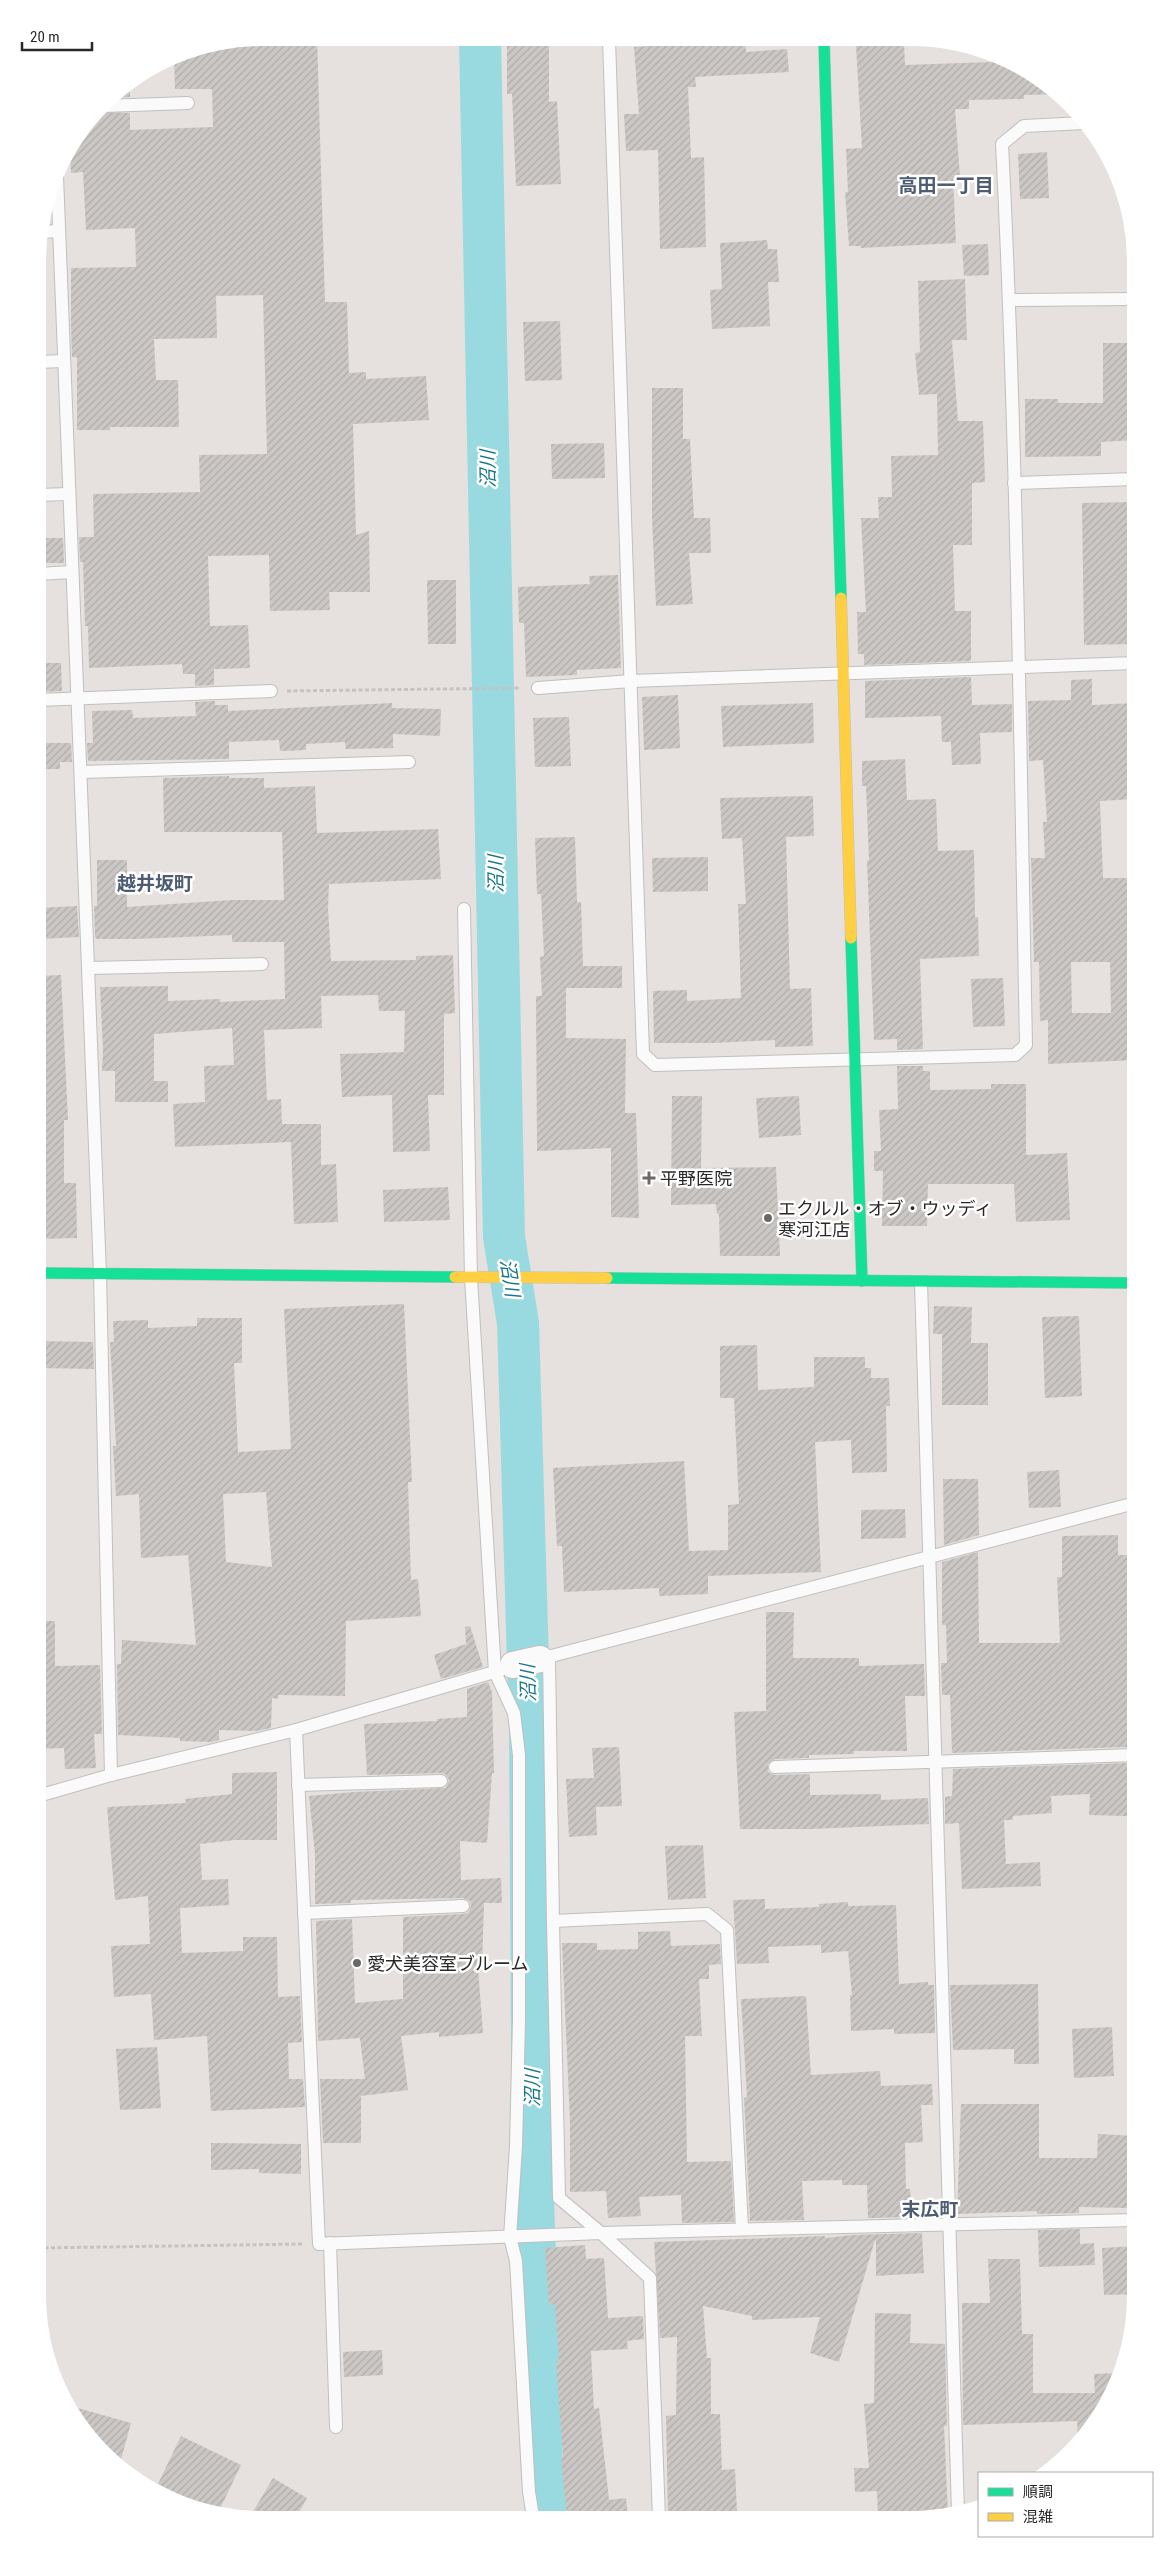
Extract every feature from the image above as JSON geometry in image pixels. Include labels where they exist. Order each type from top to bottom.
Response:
[{"type":"street","points":[[824,46],[862,1281]]},
{"type":"street","points":[[46,1273],[1127,1283]]},
{"type":"street","points":[[504,1669],[544,1658]]},
{"type":"lane","points":[[609,46],[643,1054],[655,1065],[854,1061],[1015,1055],[1026,1045],[1010,300],[1002,144],[1024,126],[1076,124]]},
{"type":"lane","points":[[114,106],[188,103]]},
{"type":"lane","points":[[58,194],[68,494],[82,772],[100,1274],[111,1775]]},
{"type":"lane","points":[[48,232],[59,231]]},
{"type":"lane","points":[[1010,300],[1127,298]]},
{"type":"lane","points":[[46,362],[63,361]]},
{"type":"lane","points":[[1014,483],[1127,479]]},
{"type":"lane","points":[[46,495],[68,494]]},
{"type":"lane","points":[[46,574],[72,572]]},
{"type":"lane","points":[[538,688],[631,681],[842,675],[1127,663]]},
{"type":"lane","points":[[46,700],[271,691]]},
{"type":"lane","points":[[82,772],[410,762]]},
{"type":"lane","points":[[464,909],[471,1278],[504,1669],[514,1713],[519,1754],[519,2020],[516,2146],[510,2236],[516,2261],[529,2492],[532,2511]]},
{"type":"lane","points":[[89,968],[262,964]]},
{"type":"lane","points":[[921,1282],[958,2506]]},
{"type":"lane","points":[[659,2511],[650,2278],[559,2198],[553,1921],[544,1658],[1127,1505]]},
{"type":"lane","points":[[46,1794],[111,1775],[296,1730],[504,1669]]},
{"type":"lane","points":[[296,1730],[304,1912],[336,2427]]},
{"type":"lane","points":[[775,1767],[1127,1755]]},
{"type":"lane","points":[[298,1785],[441,1781]]},
{"type":"lane","points":[[304,1912],[463,1906]]},
{"type":"lane","points":[[553,1921],[707,1914],[727,1930],[742,2228]]},
{"type":"lane","points":[[324,2244],[742,2228],[1127,2220]]},
{"type":"path","points":[[271,691],[538,688]]},
{"type":"path","points":[[46,2248],[324,2244]]},
{"type":"building","points":[[317,46],[325,302],[347,302],[349,373],[366,372],[366,379],[426,376],[429,420],[353,424],[356,535],[369,531],[370,592],[329,592],[330,610],[270,611],[269,555],[208,556],[210,626],[248,625],[250,668],[214,669],[214,685],[195,686],[195,674],[183,674],[182,664],[89,668],[88,626],[85,626],[83,562],[80,562],[79,537],[94,537],[93,494],[200,492],[199,455],[267,454],[263,295],[216,296],[217,338],[154,339],[156,380],[178,380],[179,427],[110,427],[110,430],[77,430],[77,357],[72,357],[71,268],[136,267],[135,228],[86,230],[83,172],[71,173],[71,164],[83,142],[108,112],[130,113],[130,130],[213,127],[212,89],[175,89],[174,66],[206,54],[234,48]]},
{"type":"building","points":[[507,46],[549,46],[549,102],[557,101],[561,184],[516,186],[512,94],[507,94]]},
{"type":"building","points":[[746,46],[746,52],[787,49],[789,72],[695,77],[696,87],[688,87],[691,158],[704,157],[706,247],[660,249],[658,150],[626,151],[624,114],[639,114],[634,47]]},
{"type":"building","points":[[856,46],[904,46],[905,65],[990,62],[1019,75],[1046,94],[1024,95],[1024,99],[969,100],[969,109],[955,109],[960,177],[953,178],[956,243],[861,248],[860,246],[849,246],[845,192],[848,192],[846,149],[862,148]]},
{"type":"building","points":[[130,92],[130,97],[123,97]]},
{"type":"building","points":[[1047,152],[1049,198],[1020,199],[1018,154]]},
{"type":"building","points":[[767,240],[768,249],[777,249],[779,282],[768,282],[770,326],[712,329],[710,290],[722,289],[720,243]]},
{"type":"building","points":[[988,244],[989,275],[964,276],[962,245]]},
{"type":"building","points":[[965,279],[967,340],[952,340],[958,421],[983,421],[985,482],[972,483],[972,545],[953,545],[955,611],[971,611],[971,661],[864,665],[864,654],[858,654],[857,612],[866,612],[861,518],[879,518],[878,497],[892,497],[891,456],[938,455],[937,394],[919,395],[915,353],[920,352],[918,281]]},
{"type":"building","points":[[560,321],[562,380],[525,381],[523,322]]},
{"type":"building","points":[[1103,343],[1127,343],[1127,440],[1101,442],[1101,456],[1025,457],[1025,399],[1058,399],[1058,403],[1103,403]]},
{"type":"building","points":[[652,388],[683,388],[683,439],[690,439],[694,518],[710,518],[711,553],[689,553],[693,604],[656,606],[652,519]]},
{"type":"building","points":[[604,443],[605,478],[552,479],[551,444]]},
{"type":"building","points":[[1127,502],[1127,644],[1084,645],[1082,503]]},
{"type":"building","points":[[46,538],[63,538],[64,563],[46,563]]},
{"type":"building","points":[[618,575],[621,668],[577,670],[577,675],[526,677],[524,623],[519,623],[518,587],[590,584],[589,576]]},
{"type":"building","points":[[427,580],[456,580],[456,644],[428,644]]},
{"type":"building","points":[[46,663],[61,663],[62,691],[46,692]]},
{"type":"building","points":[[971,677],[972,705],[1012,704],[1012,732],[980,733],[981,764],[952,765],[951,742],[942,742],[941,716],[865,718],[865,681]]},
{"type":"building","points":[[1092,679],[1092,705],[1127,703],[1127,799],[1100,801],[1103,878],[1127,878],[1127,1060],[1048,1064],[1048,1020],[1040,1021],[1039,962],[1034,962],[1031,858],[1045,858],[1043,822],[1047,822],[1043,760],[1029,761],[1028,701],[1071,700],[1071,680]],"holes":[[[1071,962],[1110,962],[1111,1013],[1072,1013]]]},
{"type":"building","points":[[678,695],[680,748],[644,750],[642,697]]},
{"type":"building","points":[[215,701],[215,705],[228,705],[228,711],[392,703],[392,708],[441,709],[440,736],[393,734],[393,748],[346,749],[345,742],[306,744],[306,750],[280,751],[279,740],[229,742],[229,759],[88,761],[87,743],[93,743],[92,711],[132,710],[133,718],[196,716],[195,702]]},
{"type":"building","points":[[813,703],[814,743],[723,747],[721,706]]},
{"type":"building","points":[[569,717],[571,766],[535,767],[533,718]]},
{"type":"building","points":[[46,743],[71,743],[72,762],[60,762],[60,769],[46,769]]},
{"type":"building","points":[[905,759],[907,800],[936,799],[938,851],[974,850],[975,917],[978,917],[979,956],[920,959],[923,1049],[897,1050],[897,1039],[874,1040],[866,786],[862,786],[862,761]]},
{"type":"building","points":[[229,776],[229,778],[264,778],[264,788],[315,786],[317,833],[438,829],[441,879],[329,884],[328,907],[331,961],[416,960],[416,956],[453,955],[455,1013],[444,1014],[444,1095],[428,1095],[430,1151],[393,1152],[392,1095],[342,1097],[340,1054],[404,1052],[405,1011],[379,1011],[378,995],[321,996],[322,1028],[264,1030],[267,1100],[281,1099],[282,1124],[321,1124],[321,1165],[336,1164],[338,1222],[294,1224],[291,1142],[175,1147],[173,1104],[205,1102],[204,1066],[234,1065],[232,1028],[154,1034],[154,1081],[168,1081],[168,1102],[115,1102],[115,1071],[102,1071],[100,987],[168,986],[168,1001],[220,999],[220,1002],[285,999],[284,942],[232,942],[232,935],[137,939],[97,939],[95,937],[94,906],[97,906],[97,860],[127,860],[127,907],[232,900],[284,900],[282,832],[164,832],[163,778]]},
{"type":"building","points":[[813,796],[814,836],[786,837],[790,989],[811,988],[813,1046],[775,1047],[775,1040],[654,1043],[653,991],[687,990],[687,1001],[741,998],[738,904],[746,904],[742,838],[722,839],[720,798]]},
{"type":"building","points":[[575,837],[577,902],[581,902],[583,966],[622,966],[622,988],[566,988],[566,1038],[626,1039],[625,1113],[636,1113],[639,1218],[611,1217],[611,1148],[537,1151],[536,996],[542,996],[540,957],[544,956],[541,894],[537,894],[535,838]]},
{"type":"building","points":[[708,857],[708,891],[653,892],[652,858]]},
{"type":"building","points":[[77,906],[79,937],[46,939],[46,908]]},
{"type":"building","points":[[61,975],[68,1120],[64,1120],[64,1183],[76,1183],[77,1238],[46,1239],[46,976]]},
{"type":"building","points":[[1003,978],[1005,1026],[973,1027],[971,979]]},
{"type":"building","points":[[897,1066],[923,1066],[923,1071],[930,1071],[930,1090],[991,1089],[991,1084],[1026,1084],[1026,1155],[1067,1153],[1070,1220],[1016,1222],[1014,1184],[928,1184],[927,1226],[882,1226],[883,1171],[874,1171],[874,1151],[881,1151],[879,1110],[898,1109]]},
{"type":"building","points":[[672,1096],[702,1096],[701,1168],[776,1167],[780,1256],[720,1256],[719,1214],[717,1214],[716,1204],[671,1205]]},
{"type":"building","points":[[799,1096],[801,1135],[759,1138],[756,1098]]},
{"type":"building","points":[[448,1187],[450,1220],[384,1222],[383,1190]]},
{"type":"building","points":[[404,1304],[412,1482],[408,1482],[411,1580],[418,1579],[421,1616],[346,1621],[345,1696],[278,1695],[278,1699],[272,1698],[271,1728],[256,1731],[219,1730],[219,1740],[211,1742],[180,1741],[180,1738],[118,1735],[117,1664],[121,1664],[122,1640],[196,1645],[188,1555],[141,1558],[139,1494],[116,1496],[113,1446],[116,1446],[110,1342],[114,1342],[113,1321],[148,1320],[148,1328],[197,1326],[197,1318],[242,1318],[242,1363],[234,1363],[238,1452],[291,1449],[284,1309]],"holes":[[[266,1492],[272,1567],[226,1562],[223,1494]]]},
{"type":"building","points":[[934,1306],[972,1307],[971,1343],[988,1343],[988,1405],[942,1405],[942,1334],[933,1334]]},
{"type":"building","points":[[1079,1316],[1082,1396],[1045,1398],[1042,1317]]},
{"type":"building","points":[[46,1341],[93,1342],[94,1369],[46,1368]]},
{"type":"building","points":[[757,1345],[758,1390],[814,1387],[814,1357],[865,1357],[865,1368],[871,1368],[871,1378],[889,1378],[890,1406],[886,1406],[887,1472],[852,1473],[851,1440],[815,1442],[821,1572],[708,1576],[708,1594],[659,1596],[659,1588],[564,1592],[562,1546],[557,1546],[553,1468],[684,1461],[689,1551],[728,1550],[728,1505],[739,1504],[734,1398],[720,1398],[720,1346]]},
{"type":"building","points":[[1059,1470],[1061,1507],[1029,1508],[1027,1472]]},
{"type":"building","points":[[943,1479],[978,1479],[979,1535],[944,1545]]},
{"type":"building","points":[[905,1509],[906,1538],[861,1539],[861,1510]]},
{"type":"building","points":[[1118,1535],[1118,1555],[1127,1555],[1127,1747],[952,1753],[950,1695],[942,1695],[941,1663],[947,1663],[946,1625],[942,1625],[942,1562],[978,1552],[979,1643],[1060,1643],[1057,1577],[1062,1577],[1062,1536]]},
{"type":"building","points":[[766,1612],[794,1612],[793,1658],[859,1658],[859,1666],[924,1664],[925,1696],[905,1696],[907,1751],[854,1751],[854,1754],[809,1755],[809,1758],[775,1759],[768,1764],[768,1772],[775,1775],[810,1774],[810,1795],[881,1794],[881,1800],[928,1798],[929,1824],[811,1829],[740,1829],[734,1712],[766,1711]]},
{"type":"building","points":[[46,1621],[55,1621],[55,1666],[100,1665],[102,1734],[94,1734],[96,1768],[65,1769],[64,1748],[46,1749]]},
{"type":"building","points":[[470,1626],[483,1667],[441,1679],[434,1655],[466,1644],[465,1627]]},
{"type":"building","points":[[488,1682],[492,1692],[494,1773],[492,1773],[487,1843],[460,1841],[461,1880],[501,1878],[502,1903],[484,1903],[482,1968],[478,1968],[483,2033],[439,2037],[439,2032],[401,2036],[408,2090],[361,2096],[361,2143],[323,2143],[320,2079],[365,2079],[360,2038],[318,2041],[316,1921],[352,1919],[355,2003],[403,1999],[403,1917],[463,1914],[468,1913],[471,1906],[470,1901],[463,1898],[351,1900],[351,1903],[315,1904],[315,1854],[309,1796],[446,1788],[449,1780],[445,1774],[441,1773],[367,1775],[364,1724],[437,1721],[437,1719],[467,1717],[467,1689]]},
{"type":"building","points":[[619,1747],[622,1806],[596,1807],[597,1835],[569,1837],[566,1779],[594,1778],[592,1748]]},
{"type":"building","points":[[1127,1763],[1127,1816],[1089,1815],[1090,1794],[1051,1796],[1052,1813],[1013,1816],[1013,1820],[1004,1820],[1006,1864],[1040,1862],[1041,1886],[962,1889],[959,1823],[945,1824],[945,1797],[952,1796],[953,1769]]},
{"type":"building","points":[[277,1772],[277,1840],[235,1840],[200,1844],[202,1880],[228,1879],[229,1905],[180,1908],[182,1953],[243,1951],[243,1937],[277,1937],[278,1997],[300,1996],[302,2042],[288,2043],[289,2079],[303,2079],[305,2107],[211,2111],[207,2036],[154,2040],[151,1994],[114,1997],[111,1946],[150,1944],[148,1896],[115,1900],[107,1807],[186,1803],[185,1799],[232,1794],[232,1773]]},
{"type":"building","points":[[703,1845],[706,1898],[668,1900],[665,1846]]},
{"type":"building","points":[[765,1899],[765,1909],[819,1907],[819,1904],[848,1902],[848,1906],[896,1905],[899,1984],[928,1982],[928,1985],[934,1985],[935,2033],[894,2034],[894,2029],[851,2031],[850,1995],[852,1995],[848,1951],[821,1953],[821,1945],[768,1947],[769,1963],[737,1964],[733,1900]]},
{"type":"building","points":[[670,1931],[671,1946],[720,1944],[721,1964],[709,1965],[709,1979],[699,1979],[702,2036],[685,2036],[687,2162],[731,2161],[734,2222],[682,2223],[681,2195],[639,2197],[641,2216],[608,2218],[606,2191],[570,2192],[570,2121],[562,1943],[597,1943],[597,1950],[638,1949],[638,1932]]},
{"type":"building","points":[[1038,1984],[1039,2064],[1014,2064],[1014,2049],[953,2050],[950,1985]]},
{"type":"building","points":[[806,1996],[811,2075],[880,2071],[881,2086],[932,2084],[933,2105],[921,2105],[923,2142],[905,2143],[906,2189],[910,2189],[912,2217],[868,2218],[867,2185],[842,2185],[842,2180],[802,2181],[804,2220],[750,2221],[744,2098],[747,2097],[741,1999]]},
{"type":"building","points":[[1112,2027],[1114,2076],[1074,2078],[1072,2029]]},
{"type":"building","points":[[157,2047],[161,2108],[120,2110],[116,2049]]},
{"type":"building","points":[[961,2104],[1039,2104],[1039,2158],[1097,2158],[1098,2134],[1127,2136],[1127,2208],[1079,2207],[1079,2213],[1037,2214],[1037,2211],[957,2214]]},
{"type":"building","points":[[211,2143],[301,2144],[301,2174],[259,2173],[259,2169],[211,2170]]},
{"type":"building","points":[[1080,2229],[1080,2244],[1094,2243],[1095,2265],[1039,2267],[1038,2230]]},
{"type":"building","points":[[922,2233],[924,2273],[876,2276],[875,2240],[839,2362],[810,2353],[820,2317],[752,2320],[752,2316],[703,2306],[707,2358],[711,2358],[711,2414],[720,2414],[722,2470],[735,2469],[737,2511],[668,2511],[666,2416],[676,2415],[677,2337],[660,2338],[654,2242],[825,2236],[826,2238],[852,2235]]},
{"type":"building","points":[[585,2245],[586,2259],[604,2258],[608,2318],[643,2316],[644,2339],[627,2341],[628,2349],[591,2351],[594,2409],[599,2408],[609,2500],[626,2498],[627,2511],[566,2511],[561,2457],[563,2457],[556,2361],[559,2361],[555,2304],[549,2305],[545,2248]]},
{"type":"building","points":[[1127,2246],[1127,2294],[1104,2295],[1102,2248]]},
{"type":"building","points":[[988,2259],[1020,2259],[1022,2334],[1033,2334],[1033,2393],[1095,2393],[1094,2374],[1111,2373],[1098,2403],[1077,2432],[1077,2421],[963,2425],[962,2303],[990,2303]]},
{"type":"building","points":[[875,2313],[911,2314],[910,2343],[945,2344],[947,2426],[944,2426],[948,2508],[911,2511],[878,2511],[877,2491],[855,2492],[854,2468],[869,2468],[864,2404],[874,2403]]},
{"type":"building","points":[[382,2350],[383,2375],[344,2377],[343,2352]]},
{"type":"building","points":[[78,2408],[131,2423],[121,2458],[100,2437]]},
{"type":"building","points":[[181,2436],[241,2465],[221,2507],[193,2499],[158,2484]]},
{"type":"building","points":[[273,2478],[307,2498],[300,2511],[254,2510]]},
{"type":"waterway","name":"沼川","points":[[480,46],[504,1237],[518,1323],[530,1731],[533,2198],[542,2473],[546,2511]]},
{"type":"traffic: fast","points":[[824,46],[841,598]]},
{"type":"traffic: fast","points":[[851,938],[862,1281]]},
{"type":"traffic: fast","points":[[46,1273],[455,1277]]},
{"type":"traffic: fast","points":[[607,1278],[1127,1283]]},
{"type":"traffic: slow","points":[[841,598],[851,938]]},
{"type":"traffic: slow","points":[[455,1277],[607,1278]]},
{"type":"place","name":"平野医院","points":[[649,1178]]},
{"type":"place","name":"エクルル・オブ・ウッディ 寒河江店","points":[[768,1218]]},
{"type":"place","name":"愛犬美容室ブルーム","points":[[357,1963]]},
{"type":"district","name":"高田一丁目","points":[[946,185]]},
{"type":"district","name":"越井坂町","points":[[155,883]]},
{"type":"district","name":"末広町","points":[[930,2209]]}]
